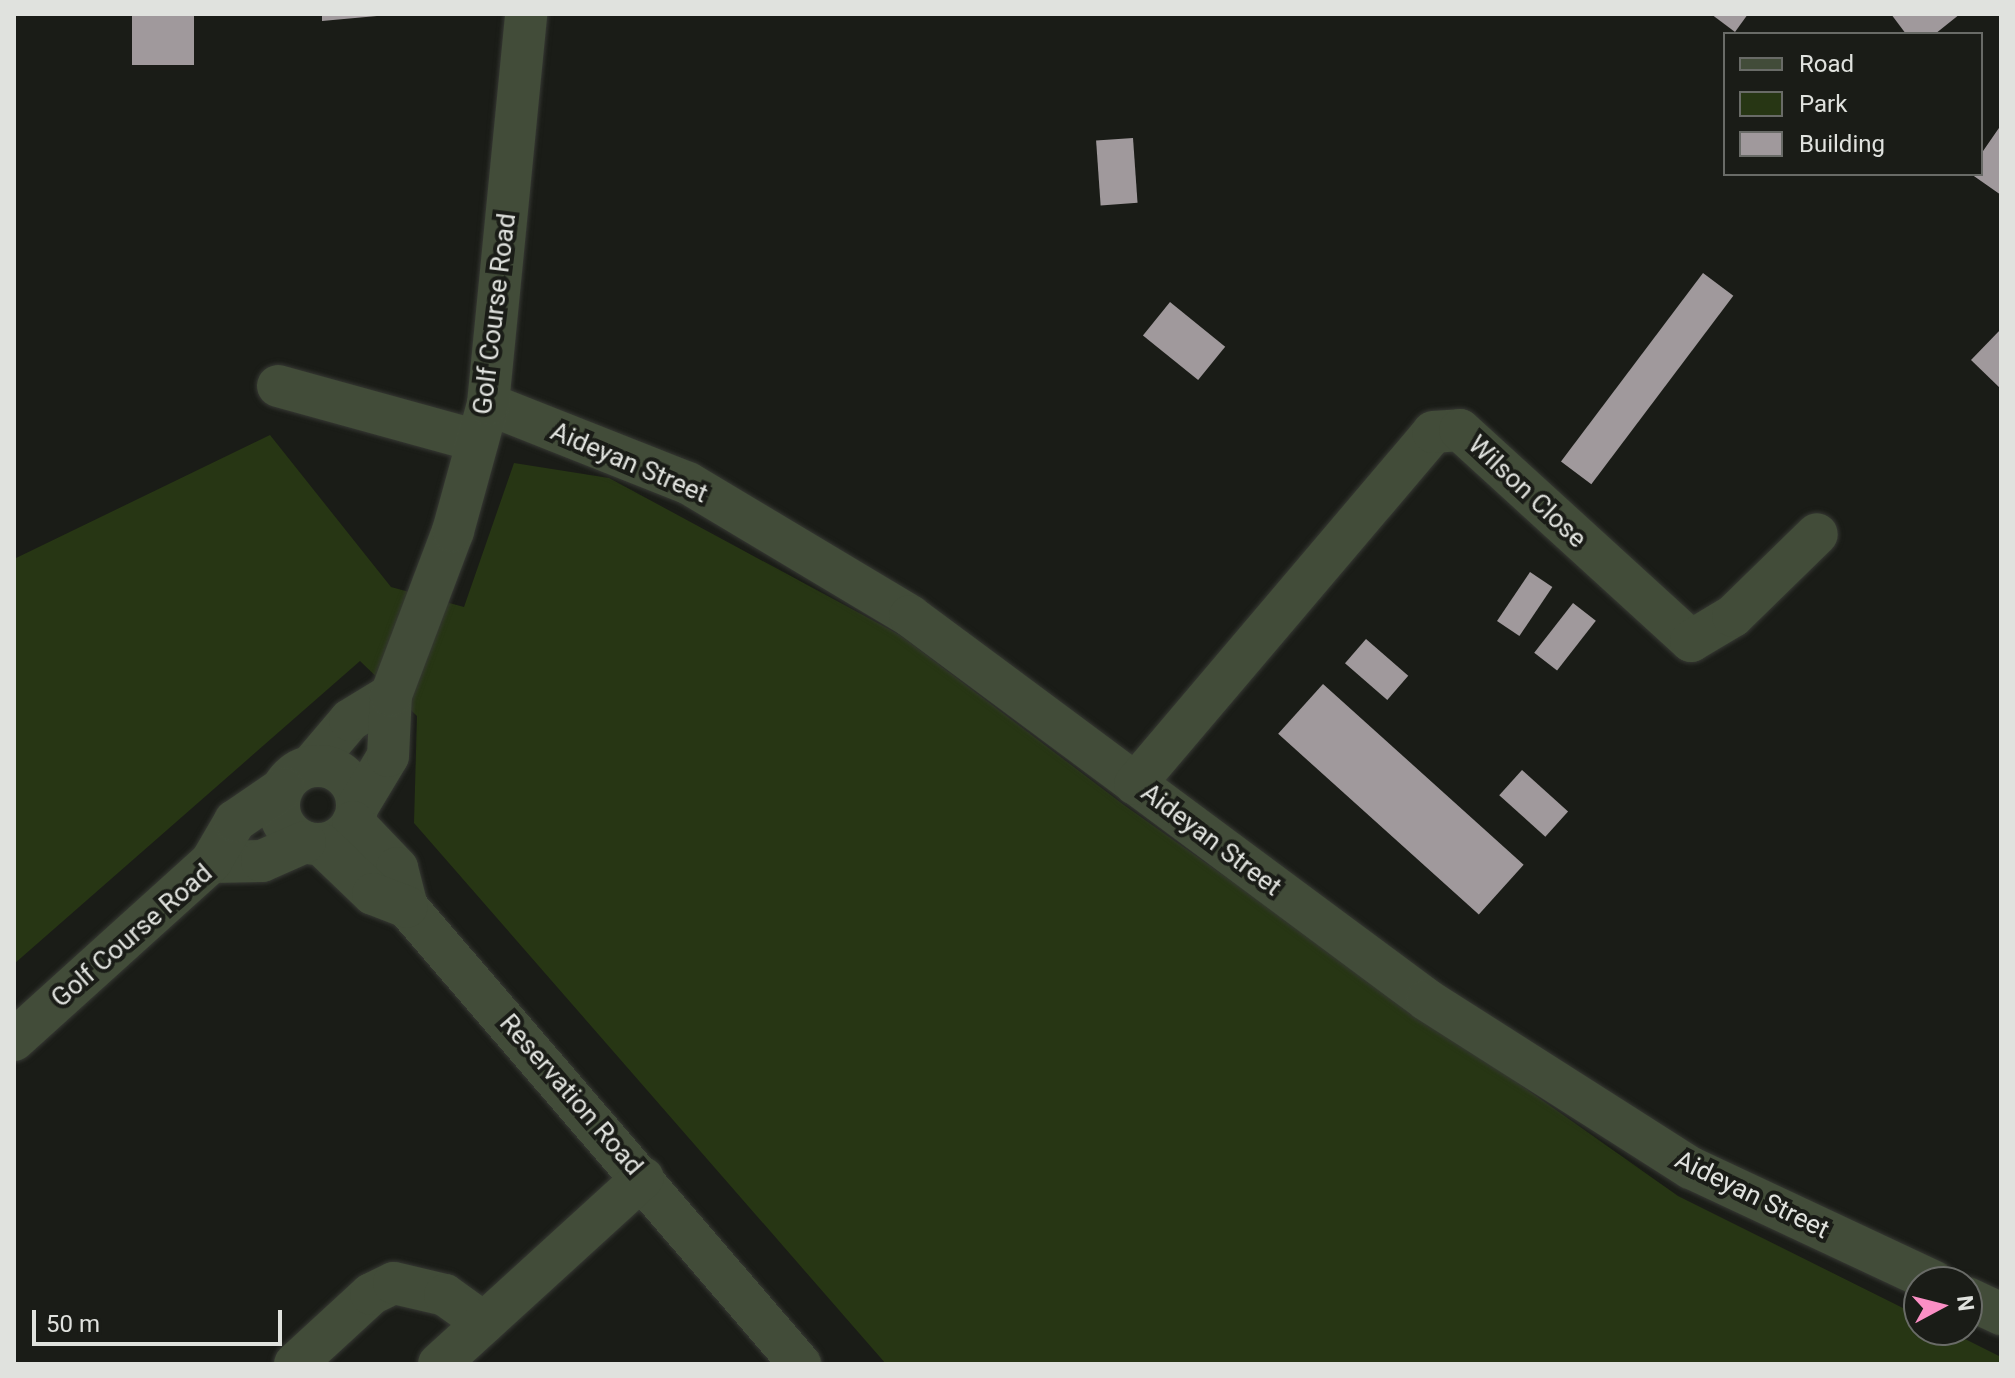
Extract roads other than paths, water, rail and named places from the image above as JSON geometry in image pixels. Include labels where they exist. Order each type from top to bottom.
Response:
[{"type":"street","name":"Golf Course Road","points":[[391,695],[483,423],[526,14]]},
{"type":"street","name":"Aideyan Street","points":[[278,386],[483,423],[688,483],[910,616],[1427,1000],[1691,1168],[1903,1267]]},
{"type":"street","name":"Wilson Close","points":[[1135,784],[1433,432],[1460,430],[1691,641],[1733,616],[1817,534]]},
{"type":"street","points":[[211,862],[235,821],[297,777],[350,720],[391,695]]},
{"type":"street","points":[[334,829],[388,756],[391,695]]},
{"type":"street","points":[[297,777],[349,780],[334,829]]},
{"type":"street","points":[[297,777],[285,826],[334,829]]},
{"type":"street","name":"Golf Course Road","points":[[14,1040],[211,862],[262,861],[334,829]]},
{"type":"street","name":"Reservation Road","points":[[334,829],[397,868],[407,907],[800,1364]]},
{"type":"street","points":[[439,1364],[643,1178]]},
{"type":"street","points":[[295,1364],[371,1294],[394,1283],[445,1295],[484,1323]]}]
